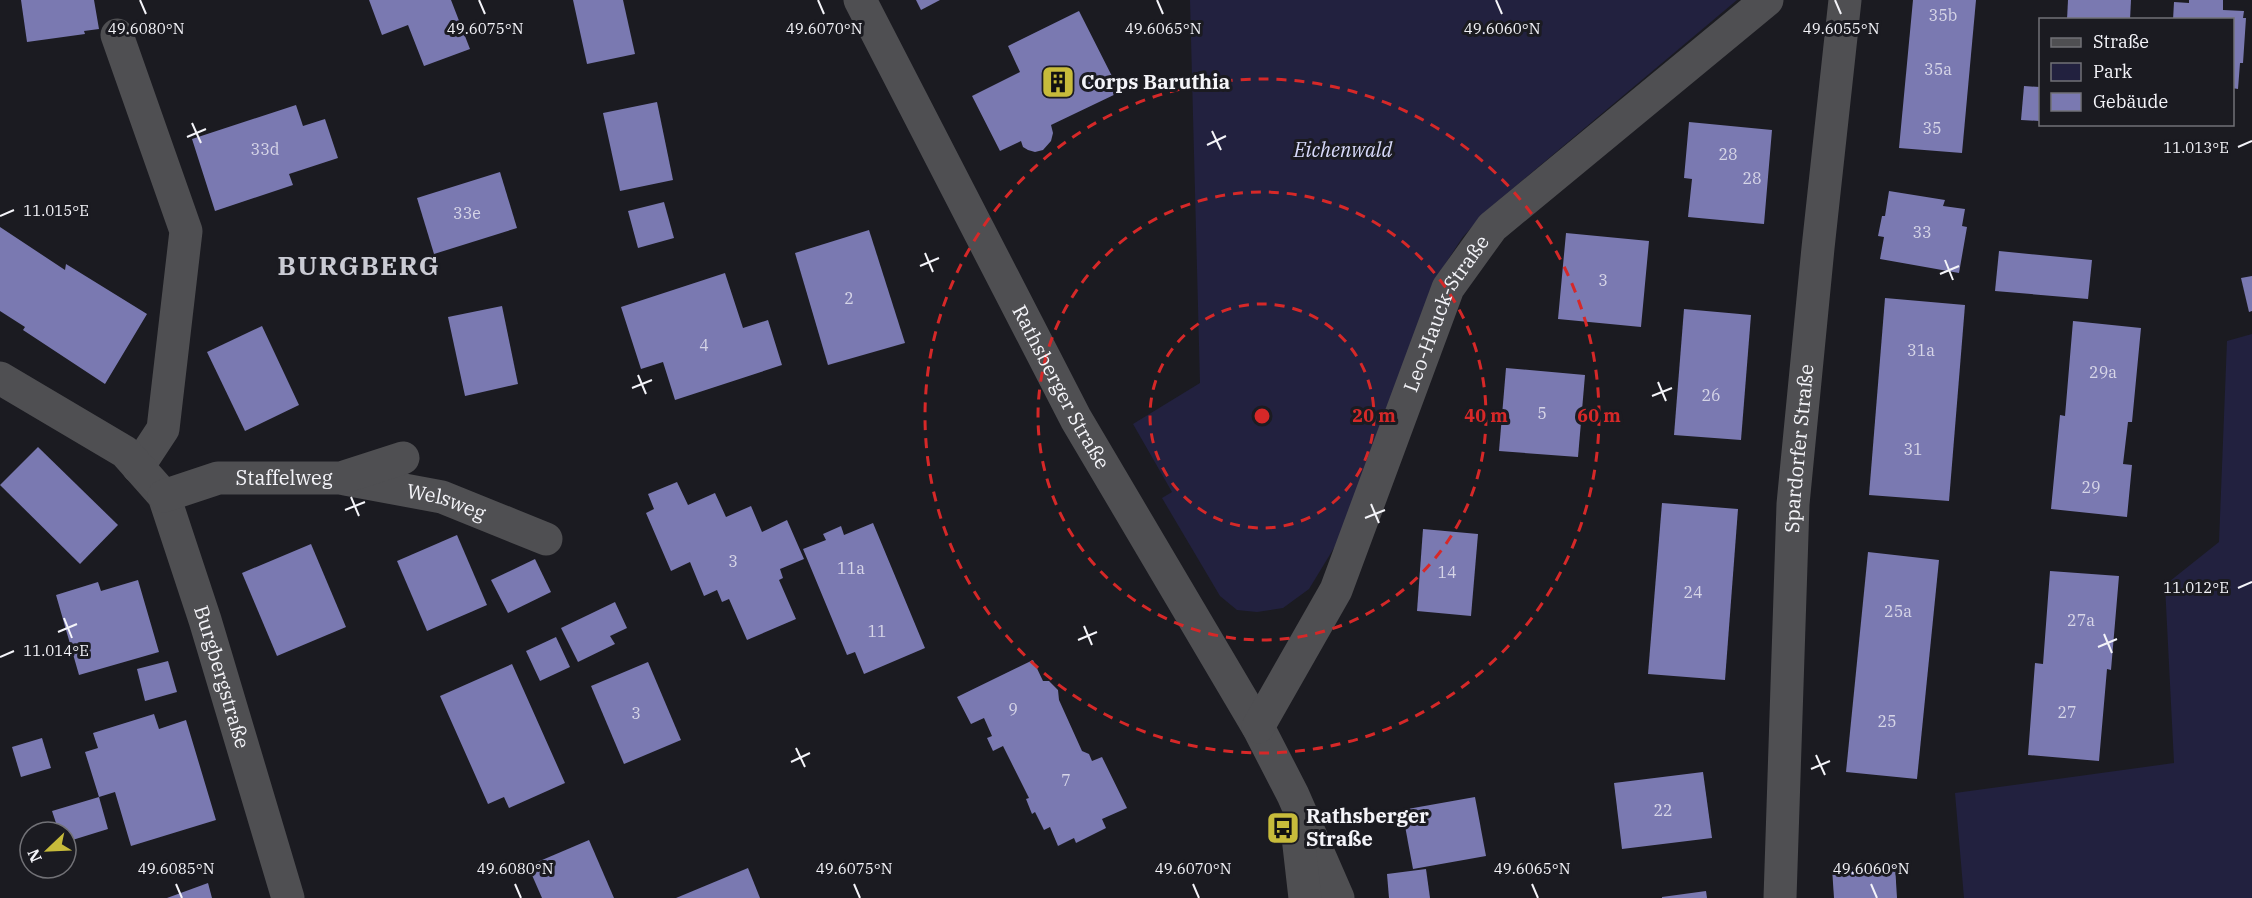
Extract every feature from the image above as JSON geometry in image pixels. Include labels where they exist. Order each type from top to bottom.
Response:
[{"type":"street","name":"Rathsberger Straße","points":[[860,0],[1076,419],[1258,727],[1293,795],[1338,898]]},
{"type":"street","name":"Leo-Hauck-Straße","points":[[1258,727],[1312,636],[1336,590],[1448,288],[1492,227],[1767,0]]},
{"type":"street","name":"Spardorfer Straße","points":[[1780,898],[1793,504],[1845,0]]},
{"type":"street","points":[[117,34],[186,231],[163,429],[138,467]]},
{"type":"street","name":"Burgbergstraße","points":[[0,378],[125,453],[164,496],[205,620],[288,898]]},
{"type":"street","name":"Staffelweg","points":[[164,496],[218,478],[341,478],[404,458]]},
{"type":"street","name":"Welsweg","points":[[341,478],[442,497],[546,539]]},
{"type":"street","points":[[1293,795],[1305,898]]},
{"type":"green space","name":"Eichenwald","points":[[1190,0],[1737,0],[1486,211],[1462,238],[1442,269],[1337,543],[1309,589],[1283,608],[1257,612],[1237,610],[1220,596],[1162,498],[1172,492],[1133,424],[1200,383]]},
{"type":"green space","points":[[2252,334],[2252,898],[1964,898],[1955,793],[2174,763],[2165,585],[2219,542],[2227,341]]},
{"type":"building","points":[[21,0],[94,0],[99,29],[84,31],[85,34],[27,42]]},
{"type":"building","points":[[369,0],[451,0],[470,49],[424,66],[408,25],[382,35]]},
{"type":"building","points":[[573,0],[623,0],[635,54],[587,64]]},
{"type":"building","points":[[916,0],[940,0],[921,10]]},
{"type":"building","points":[[1913,0],[1976,0],[1962,153],[1899,148]]},
{"type":"building","points":[[2068,0],[2131,0],[2130,18],[2067,18]]},
{"type":"building","points":[[2189,0],[2223,0],[2223,10],[2244,11],[2243,18],[2246,18],[2243,63],[2240,63],[2238,89],[2234,88],[2234,18],[2173,18],[2174,2],[2189,3]]},
{"type":"building","name":"Corps Baruthia","points":[[1079,11],[1120,92],[1051,125],[1053,133],[1051,141],[1043,150],[1035,152],[1028,150],[1023,147],[1021,141],[1000,151],[972,96],[1020,72],[1008,46]]},
{"type":"building","points":[[2024,86],[2039,87],[2039,121],[2021,120]]},
{"type":"building","points":[[657,102],[673,180],[620,191],[603,113]]},
{"type":"building","points":[[296,105],[303,126],[325,119],[338,158],[289,174],[293,185],[215,211],[192,139]]},
{"type":"building","points":[[1689,122],[1772,130],[1764,224],[1688,217],[1692,179],[1684,178]]},
{"type":"building","points":[[500,172],[517,228],[434,254],[417,198]]},
{"type":"building","points":[[1889,191],[1945,200],[1943,206],[1965,209],[1962,226],[1967,227],[1959,273],[1880,259],[1884,237],[1878,236],[1882,216],[1885,216]]},
{"type":"building","points":[[664,202],[674,238],[638,248],[628,211]]},
{"type":"building","points":[[0,227],[65,270],[66,264],[147,314],[105,384],[23,330],[25,327],[0,311]]},
{"type":"building","points":[[869,230],[905,343],[828,365],[795,253]]},
{"type":"building","points":[[1566,233],[1649,241],[1641,327],[1558,319]]},
{"type":"building","points":[[1999,251],[2092,260],[2088,299],[1995,291]]},
{"type":"building","points":[[725,273],[743,328],[768,320],[782,365],[675,400],[663,362],[641,369],[621,307]]},
{"type":"building","points":[[2252,276],[2252,311],[2249,312],[2241,278]]},
{"type":"building","points":[[1885,298],[1965,305],[1949,501],[1869,495]]},
{"type":"building","points":[[502,306],[518,384],[465,396],[448,317]]},
{"type":"building","points":[[1684,309],[1751,315],[1741,440],[1674,435]]},
{"type":"building","points":[[2073,321],[2141,328],[2132,422],[2128,422],[2123,464],[2132,465],[2127,517],[2051,509],[2060,415],[2065,416]]},
{"type":"building","points":[[262,326],[299,405],[245,431],[207,352]]},
{"type":"building","points":[[1506,368],[1585,375],[1578,457],[1499,451]]},
{"type":"building","points":[[38,447],[118,525],[80,564],[0,485]]},
{"type":"building","points":[[677,482],[688,505],[715,493],[726,517],[751,506],[762,532],[787,520],[804,559],[780,569],[783,578],[779,580],[796,619],[747,640],[729,599],[722,602],[717,590],[704,596],[690,562],[671,571],[646,513],[654,509],[648,494]]},
{"type":"building","points":[[1662,503],[1738,509],[1725,680],[1648,674]]},
{"type":"building","points":[[873,523],[925,648],[864,674],[855,652],[847,655],[803,549],[826,540],[823,534],[841,526],[844,535]]},
{"type":"building","points":[[1423,529],[1478,534],[1471,616],[1417,611]]},
{"type":"building","points":[[457,535],[487,605],[427,631],[397,561]]},
{"type":"building","points":[[311,544],[346,627],[277,656],[242,573]]},
{"type":"building","points":[[1868,552],[1939,560],[1917,779],[1846,772]]},
{"type":"building","points":[[535,559],[551,592],[508,613],[491,580]]},
{"type":"building","points":[[2050,571],[2119,576],[2111,670],[2107,669],[2099,761],[2028,755],[2035,663],[2043,664]]},
{"type":"building","points":[[138,580],[159,652],[79,675],[56,595],[98,582],[101,591]]},
{"type":"building","points":[[615,602],[627,628],[610,636],[615,644],[578,662],[561,628]]},
{"type":"building","points":[[556,637],[570,667],[540,681],[526,651]]},
{"type":"building","points":[[1033,660],[1043,681],[1049,681],[1058,690],[1059,700],[1082,751],[1089,754],[1092,761],[1102,757],[1127,808],[1102,819],[1106,828],[1076,843],[1074,838],[1058,846],[1050,827],[1044,830],[1035,812],[1032,814],[1026,799],[1029,798],[1003,746],[993,751],[987,738],[992,736],[984,718],[971,724],[957,697]]},
{"type":"building","points":[[168,661],[177,692],[145,701],[137,669]]},
{"type":"building","points":[[648,662],[681,740],[624,764],[591,686]]},
{"type":"building","points":[[512,664],[565,783],[509,808],[504,797],[488,804],[440,696]]},
{"type":"building","points":[[154,714],[159,729],[186,720],[216,820],[131,846],[115,792],[99,797],[85,752],[98,748],[93,733]]},
{"type":"building","points":[[42,738],[51,768],[21,777],[12,747]]},
{"type":"building","points":[[1703,772],[1712,838],[1622,849],[1614,783]]},
{"type":"building","points":[[99,797],[108,829],[78,838],[78,820],[55,820],[52,811]]},
{"type":"building","points":[[1475,797],[1486,856],[1413,869],[1402,810]]},
{"type":"building","points":[[589,840],[614,898],[542,898],[528,866]]},
{"type":"building","points":[[1895,865],[1897,898],[1834,898],[1832,868]]},
{"type":"building","points":[[748,868],[760,898],[676,898]]},
{"type":"building","points":[[1426,869],[1430,898],[1389,898],[1387,874]]},
{"type":"building","points":[[208,883],[212,898],[167,898]]},
{"type":"building","points":[[1706,891],[1707,898],[1662,898],[1662,897]]},
{"type":"place","name":"Corps Baruthia","points":[[1058,82]]},
{"type":"place","name":"Rathsberger Straße","points":[[1283,828]]},
{"type":"district","name":"BURGBERG","points":[[359,266]]}]
